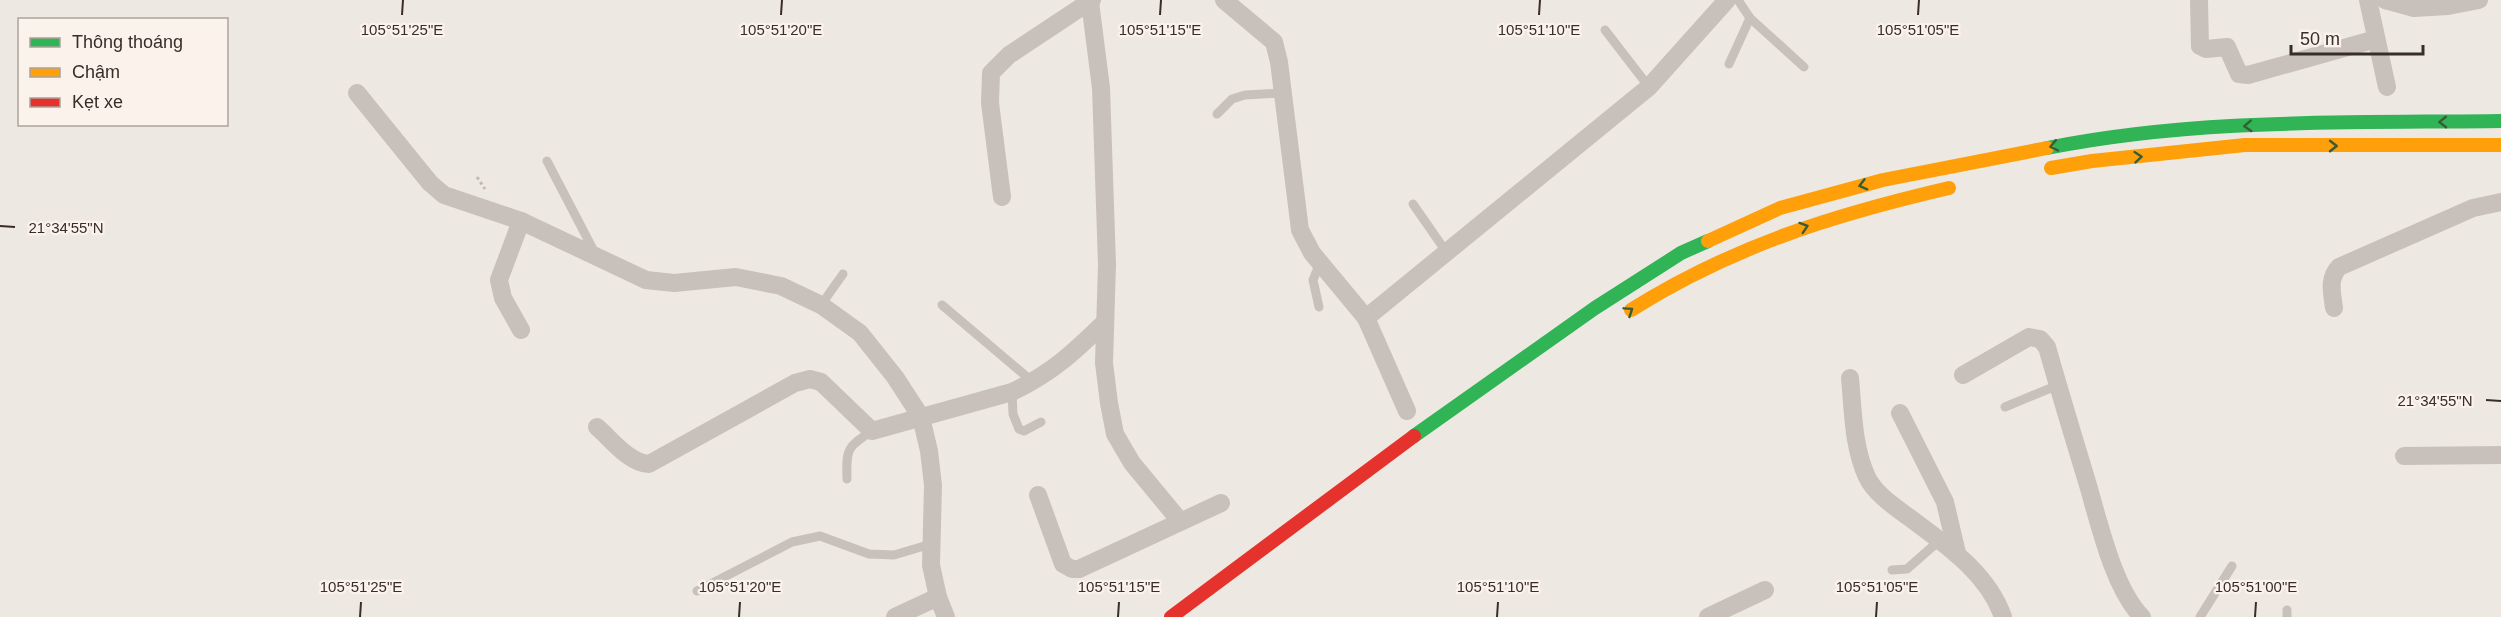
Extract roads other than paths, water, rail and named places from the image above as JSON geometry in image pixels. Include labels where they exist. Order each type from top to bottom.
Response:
[{"type":"highway","points":[[1171,617],[1445,413],[1595,308],[1682,253],[1723,232],[1780,208],[1883,180],[2091,139],[2252,125],[2501,121]]},
{"type":"highway","points":[[2034,171],[2092,161],[2245,146],[2501,145]]},
{"type":"highway","points":[[1622,316],[1722,257],[1803,227],[1878,204],[1966,184]]},
{"type":"street","points":[[1224,0],[1274,42],[1283,93],[1300,230],[1312,253],[1366,318],[1407,411]]},
{"type":"street","points":[[1366,318],[1649,87],[1727,0]]},
{"type":"street","points":[[2199,0],[2200,46],[2205,48],[2227,47],[2239,74],[2248,75],[2376,39]]},
{"type":"street","points":[[2368,0],[2387,87]]},
{"type":"street","points":[[2385,0],[2414,8],[2448,6],[2479,0]]},
{"type":"street","points":[[1002,197],[990,103],[991,73],[1009,55],[1091,1],[1102,112],[1107,264],[1104,363],[1115,434],[1132,463],[1180,522]]},
{"type":"street","points":[[357,93],[430,183],[444,195],[521,221],[646,280],[674,283],[736,277],[781,286],[821,305],[860,333],[895,377],[921,417],[929,451],[933,485],[931,565],[938,597],[946,617]]},
{"type":"street","points":[[2334,308],[2332,274],[2339,267],[2473,208],[2501,202]]},
{"type":"street","points":[[521,221],[499,280],[503,298],[521,330]]},
{"type":"street","points":[[597,427],[634,460],[640,464],[650,464],[795,383],[810,379],[821,382],[872,431],[1012,392],[1033,382],[1068,359],[1105,322]]},
{"type":"street","points":[[1963,375],[2029,337],[2040,339],[2047,347],[2104,539],[2120,581],[2142,617]]},
{"type":"street","points":[[1850,378],[1857,448],[1868,479],[1888,502],[1957,553],[1992,597],[2003,617]]},
{"type":"street","points":[[1900,413],[1945,502],[1957,553]]},
{"type":"street","points":[[2404,456],[2501,455]]},
{"type":"street","points":[[1038,495],[1064,564],[1072,569],[1080,569],[1221,503]]},
{"type":"street","points":[[1708,617],[1765,590]]},
{"type":"street","points":[[895,617],[938,597]]},
{"type":"lane","points":[[1738,0],[1750,18],[1804,67]]},
{"type":"lane","points":[[1729,64],[1750,18]]},
{"type":"lane","points":[[1605,30],[1649,87]]},
{"type":"lane","points":[[1217,114],[1232,99],[1245,95],[1283,93]]},
{"type":"lane","points":[[547,161],[597,257]]},
{"type":"lane","points":[[1413,204],[1447,253]]},
{"type":"lane","points":[[1319,307],[1313,280],[1320,263]]},
{"type":"lane","points":[[821,305],[843,274]]},
{"type":"lane","points":[[942,305],[1033,382]]},
{"type":"lane","points":[[2005,407],[2058,385]]},
{"type":"lane","points":[[1012,392],[1013,414],[1019,429],[1024,431],[1041,422]]},
{"type":"lane","points":[[847,479],[847,450],[852,443],[872,431]]},
{"type":"lane","points":[[697,591],[792,542],[820,536],[869,554],[894,555],[931,544]]},
{"type":"lane","points":[[1892,570],[1907,569],[1940,540]]},
{"type":"lane","points":[[2200,617],[2232,566]]}]
